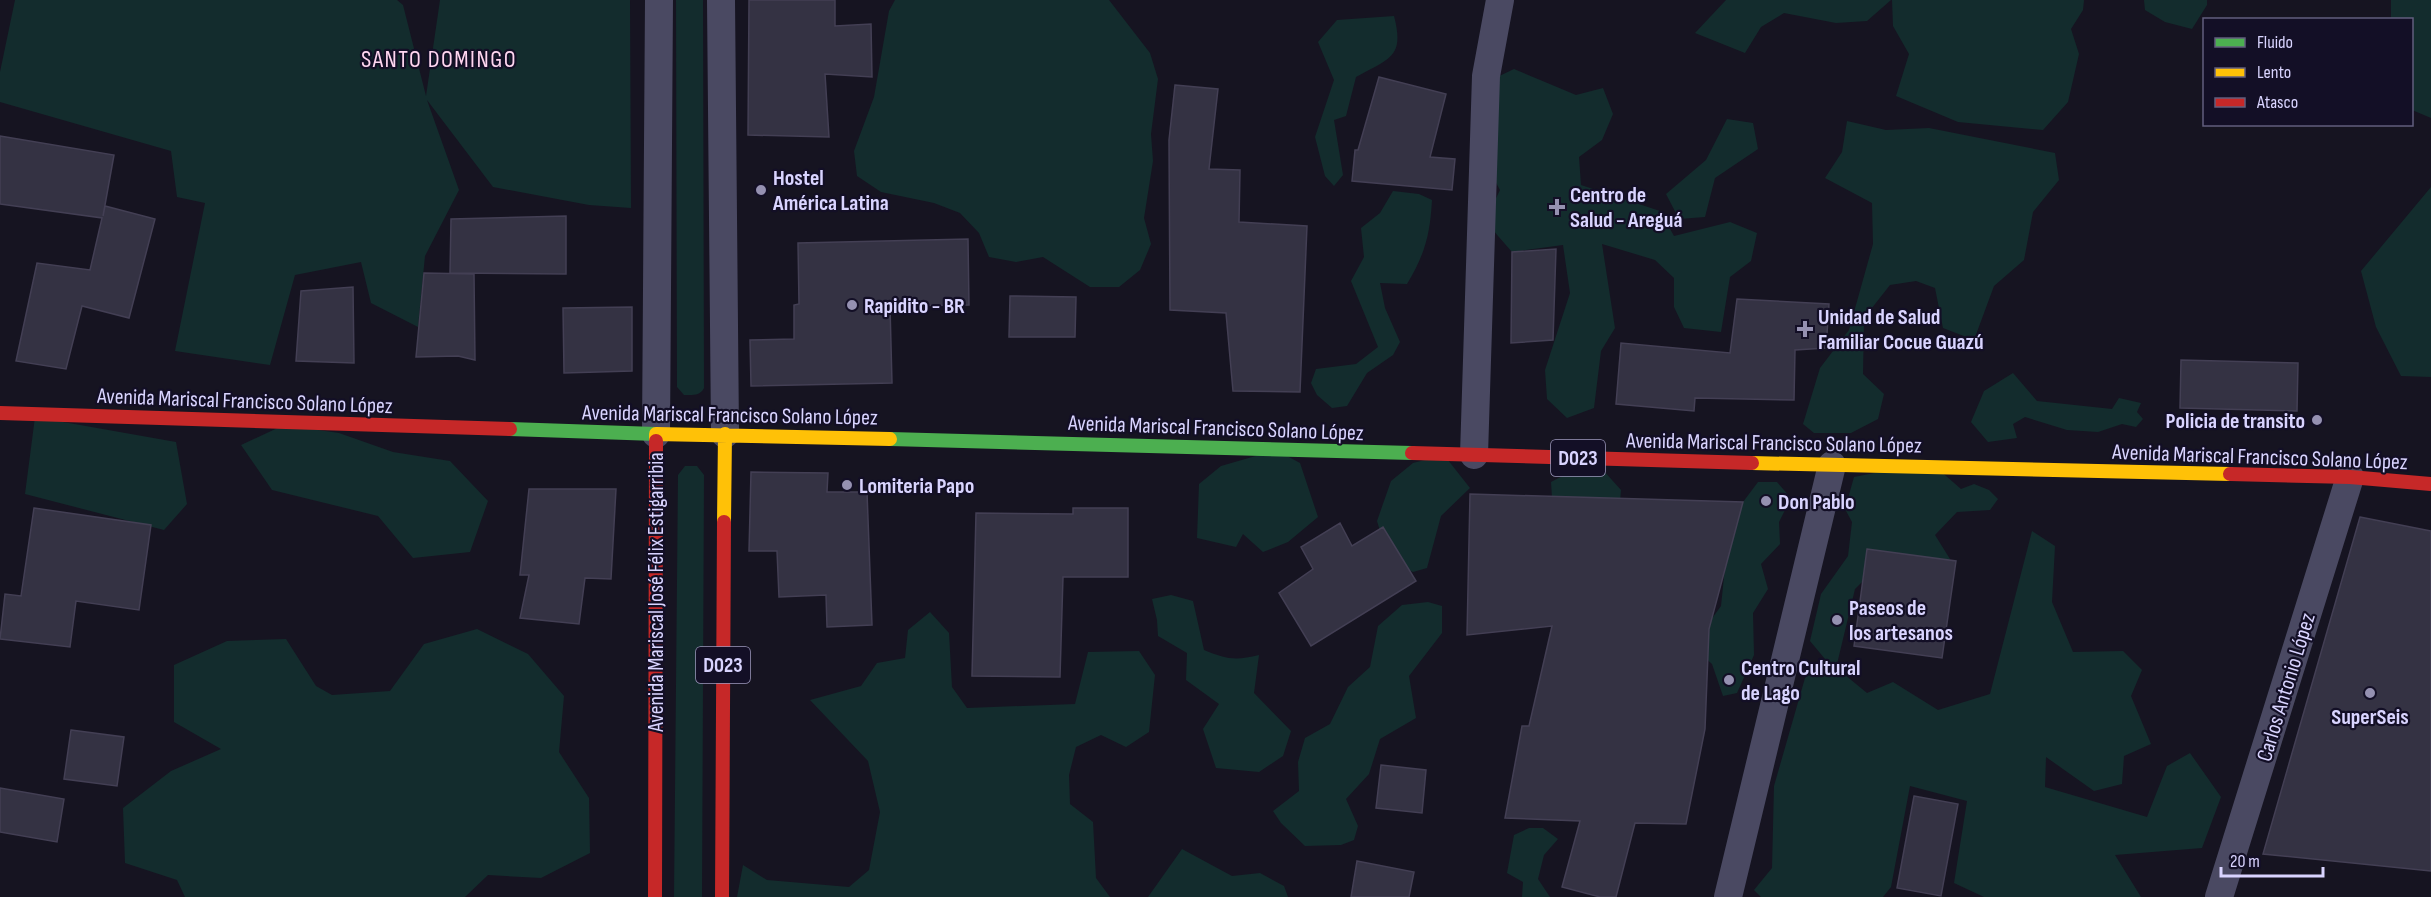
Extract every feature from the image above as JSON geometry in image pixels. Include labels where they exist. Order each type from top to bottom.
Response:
[{"type":"main road","name":"Avenida Mariscal Francisco Solano López","points":[[0,413],[656,435],[724,434],[2350,477],[2431,484]]},
{"type":"main road","name":"D023","points":[[722,897],[724,434]]},
{"type":"main road","name":"Avenida Mariscal José Félix Estigarribia","points":[[655,897],[656,435]]},
{"type":"street","name":"Avenida Mariscal José Félix Estigarribia","points":[[656,435],[659,0]]},
{"type":"street","points":[[721,0],[724,434]]},
{"type":"street","points":[[1474,455],[1485,76],[1500,0]]},
{"type":"street","points":[[1728,897],[1832,465]]},
{"type":"street","name":"Carlos Antonio López","points":[[2219,897],[2350,477]]},
{"type":"green space","points":[[15,0],[397,0],[403,5],[426,96],[440,0],[630,0],[631,208],[589,205],[493,187],[427,100],[459,190],[425,256],[418,327],[371,303],[361,262],[295,275],[270,365],[175,351],[205,203],[177,197],[171,151],[0,102],[0,72]]},
{"type":"green space","points":[[676,0],[703,0],[704,388],[698,394],[690,395],[684,395],[677,387]]},
{"type":"green space","points":[[895,0],[1109,0],[1150,53],[1158,79],[1151,134],[1153,161],[1144,218],[1151,244],[1140,270],[1119,287],[1090,287],[1043,257],[1016,262],[989,257],[979,233],[960,213],[934,203],[881,192],[857,176],[854,151],[874,97],[889,11]]},
{"type":"green space","points":[[1726,0],[1891,0],[1867,21],[1836,23],[1784,13],[1761,27],[1745,53],[1695,33]]},
{"type":"green space","points":[[1892,0],[2084,0],[2083,10],[2071,29],[2079,54],[2068,102],[2043,130],[1958,122],[1896,96],[1909,54],[1893,26]]},
{"type":"green space","points":[[2144,0],[2207,0],[2207,5],[2192,29],[2165,22],[2145,10]]},
{"type":"green space","points":[[2391,0],[2431,0],[2431,118],[2413,110],[2413,18],[2391,18]]},
{"type":"green space","points":[[1394,16],[1397,30],[1396,49],[1385,60],[1356,77],[1346,116],[1334,120],[1343,175],[1334,186],[1325,176],[1315,137],[1334,80],[1318,42],[1337,20]]},
{"type":"green space","points":[[1514,69],[1576,95],[1603,88],[1613,114],[1602,140],[1579,157],[1581,185],[1660,211],[1674,236],[1730,222],[1757,233],[1751,261],[1730,277],[1721,332],[1684,328],[1674,307],[1674,278],[1655,260],[1602,244],[1615,328],[1601,351],[1594,408],[1567,418],[1547,399],[1545,370],[1570,293],[1563,245],[1512,252],[1485,221],[1500,190],[1486,164],[1489,81]]},
{"type":"green space","points":[[1727,119],[1753,123],[1758,149],[1715,178],[1705,217],[1679,219],[1666,194],[1706,160]]},
{"type":"green space","points":[[1847,121],[1886,130],[1929,128],[2055,153],[2059,180],[2033,212],[2024,260],[1994,286],[1974,340],[1943,328],[1935,288],[1916,281],[1890,285],[1864,318],[1863,374],[1884,394],[1878,419],[1851,433],[1814,433],[1803,424],[1820,368],[1849,330],[1873,244],[1872,203],[1825,178],[1842,152]]},
{"type":"green space","points":[[2431,187],[2431,377],[2401,376],[2376,327],[2361,271]]},
{"type":"green space","points":[[1393,191],[1419,194],[1432,200],[1426,244],[1407,284],[1380,283],[1385,308],[1400,342],[1393,355],[1367,373],[1347,406],[1332,408],[1317,395],[1311,383],[1316,369],[1356,364],[1378,347],[1351,281],[1364,257],[1361,228],[1380,213]]},
{"type":"green space","points":[[2013,373],[2037,401],[2112,409],[2119,398],[2141,403],[2137,412],[2143,419],[2136,427],[2122,424],[2098,432],[2067,430],[2025,417],[2013,424],[2017,438],[1988,442],[1971,422],[1984,391]]},
{"type":"green space","points":[[35,417],[176,442],[187,504],[164,530],[25,494]]},
{"type":"green space","points":[[284,425],[339,433],[393,452],[450,461],[488,501],[470,552],[413,558],[378,516],[272,490],[241,445]]},
{"type":"green space","points":[[1276,450],[1300,463],[1318,517],[1288,542],[1263,552],[1243,534],[1236,547],[1197,538],[1199,484],[1221,466]]},
{"type":"green space","points":[[1444,455],[1470,488],[1441,516],[1427,568],[1413,572],[1401,566],[1384,544],[1377,521],[1391,481],[1413,463]]},
{"type":"green space","points":[[1930,462],[1961,489],[1974,484],[1989,490],[1998,499],[1990,510],[1957,512],[1935,535],[1950,559],[1939,567],[1873,571],[1855,589],[1837,664],[1828,661],[1867,693],[1893,682],[1938,710],[1990,694],[2032,531],[2055,546],[2052,602],[2073,652],[2123,651],[2142,670],[2131,696],[2151,744],[2124,756],[2122,784],[2094,791],[2046,757],[2045,787],[2147,817],[2167,766],[2190,753],[2221,797],[2202,848],[2115,855],[2141,897],[1984,897],[1954,883],[1967,801],[1910,786],[1891,887],[1883,897],[1761,897],[1754,890],[1772,868],[1774,786],[1805,678],[1825,659],[1810,641],[1821,594],[1848,556],[1852,522],[1845,509],[1854,477]]},
{"type":"green space","points":[[685,466],[697,466],[704,475],[702,897],[674,897],[678,475]]},
{"type":"green space","points":[[1574,470],[1603,470],[1621,490],[1615,560],[1556,560],[1551,482]]},
{"type":"green space","points":[[1758,482],[1777,482],[1791,498],[1779,522],[1780,544],[1761,564],[1768,589],[1753,613],[1754,655],[1737,693],[1723,696],[1712,664],[1692,646],[1721,606],[1725,567],[1722,512],[1743,502]]},
{"type":"green space","points":[[1171,595],[1193,601],[1204,650],[1231,658],[1259,655],[1254,693],[1291,731],[1283,756],[1259,772],[1216,768],[1203,729],[1219,704],[1186,680],[1187,653],[1158,636],[1152,599]]},
{"type":"green space","points":[[1428,602],[1442,606],[1442,633],[1409,676],[1416,718],[1380,739],[1369,774],[1346,799],[1358,826],[1354,840],[1341,845],[1305,846],[1281,823],[1273,811],[1299,791],[1298,762],[1305,738],[1330,724],[1348,687],[1370,667],[1378,626],[1402,605]]},
{"type":"green space","points":[[930,612],[949,633],[952,687],[967,708],[1075,704],[1088,652],[1139,651],[1155,675],[1149,732],[1126,747],[1101,735],[1076,747],[1069,775],[1070,804],[1093,822],[1096,878],[1110,897],[737,897],[743,865],[767,880],[849,887],[869,870],[880,812],[868,761],[810,700],[861,686],[877,663],[905,658],[908,630]]},
{"type":"green space","points":[[477,629],[528,654],[564,696],[559,752],[589,798],[590,853],[541,878],[488,875],[465,897],[185,897],[177,880],[125,863],[123,808],[171,771],[221,749],[174,722],[174,665],[227,641],[286,639],[316,686],[332,695],[390,691],[424,644]]},
{"type":"green space","points":[[1529,828],[1543,828],[1558,839],[1544,855],[1538,879],[1550,897],[1522,897],[1523,882],[1507,873],[1514,835]]},
{"type":"green space","points":[[1182,849],[1232,876],[1260,873],[1284,886],[1288,897],[1148,897]]},
{"type":"building","points":[[749,0],[835,0],[835,26],[871,24],[872,77],[825,74],[829,137],[748,135]]},
{"type":"building","points":[[1379,77],[1446,94],[1430,157],[1455,159],[1452,190],[1352,181],[1355,150],[1358,150]]},
{"type":"building","points":[[1175,85],[1218,89],[1209,169],[1240,170],[1239,222],[1307,226],[1300,392],[1233,391],[1226,313],[1170,310],[1169,140]]},
{"type":"building","points":[[0,136],[114,155],[103,216],[105,206],[155,219],[129,318],[82,306],[66,369],[16,361],[37,263],[90,270],[102,218],[0,204]]},
{"type":"building","points":[[566,216],[566,274],[450,273],[451,219]]},
{"type":"building","points":[[968,239],[969,305],[890,306],[892,383],[751,386],[750,340],[794,339],[794,305],[799,304],[798,243]]},
{"type":"building","points":[[1556,249],[1553,340],[1511,343],[1512,252]]},
{"type":"building","points":[[424,273],[474,274],[475,360],[458,356],[416,357]]},
{"type":"building","points":[[353,287],[354,363],[296,361],[301,291]]},
{"type":"building","points":[[1010,296],[1076,297],[1075,337],[1009,337]]},
{"type":"building","points":[[1737,299],[1829,304],[1826,348],[1795,350],[1794,400],[1695,398],[1694,411],[1616,404],[1621,343],[1730,353]]},
{"type":"building","points":[[632,307],[632,371],[564,373],[563,308]]},
{"type":"building","points":[[2181,360],[2298,363],[2297,411],[2180,408]]},
{"type":"building","points":[[751,472],[828,473],[827,492],[867,492],[872,625],[827,627],[826,595],[779,597],[777,551],[749,551]]},
{"type":"building","points":[[529,489],[616,489],[611,579],[585,578],[579,624],[520,618],[529,575],[520,575]]},
{"type":"building","points":[[1470,494],[1743,502],[1709,629],[1705,729],[1686,824],[1635,823],[1616,897],[1600,897],[1562,887],[1580,821],[1505,818],[1522,726],[1529,726],[1552,626],[1467,635]]},
{"type":"building","points":[[34,508],[151,525],[139,610],[76,601],[70,647],[0,639],[5,594],[21,596]]},
{"type":"building","points":[[1073,508],[1128,508],[1128,577],[1063,577],[1060,677],[972,676],[976,513],[1073,514]]},
{"type":"building","name":"SuperSeis","points":[[2360,517],[2431,531],[2431,871],[2263,854]]},
{"type":"building","points":[[1340,523],[1352,546],[1383,527],[1416,581],[1311,646],[1279,593],[1313,569],[1301,547]]},
{"type":"building","points":[[1867,549],[1956,561],[1942,658],[1854,646]]},
{"type":"building","points":[[71,730],[124,737],[117,786],[64,779]]},
{"type":"building","points":[[1381,765],[1426,770],[1422,813],[1376,808]]},
{"type":"building","points":[[0,788],[64,799],[57,842],[0,832]]},
{"type":"building","points":[[1914,796],[1958,804],[1941,896],[1897,888]]},
{"type":"building","points":[[1357,861],[1414,872],[1409,897],[1351,897]]},
{"type":"traffic: fast","points":[[510,429],[656,434]]},
{"type":"traffic: fast","points":[[890,439],[1412,453]]},
{"type":"traffic: slow","points":[[656,441],[656,434],[890,439]]},
{"type":"traffic: slow","points":[[724,522],[725,434]]},
{"type":"traffic: slow","points":[[1752,463],[2230,474]]},
{"type":"traffic: jam","points":[[0,413],[510,429]]},
{"type":"traffic: jam","points":[[655,897],[656,441]]},
{"type":"traffic: jam","points":[[1412,453],[1752,463]]},
{"type":"traffic: jam","points":[[2230,474],[2350,477],[2431,484]]},
{"type":"traffic: jam","points":[[722,897],[724,522]]},
{"type":"place","name":"Hostel América Latina","points":[[761,190]]},
{"type":"place","name":"Centro de Salud - Areguá","points":[[1557,207]]},
{"type":"place","name":"Rapidito - BR","points":[[852,305]]},
{"type":"place","name":"Unidad de Salud Familiar Cocue Guazú","points":[[1805,329]]},
{"type":"place","name":"Policia de transito","points":[[2317,420]]},
{"type":"place","name":"Lomiteria Papo","points":[[847,485]]},
{"type":"place","name":"Don Pablo","points":[[1766,501]]},
{"type":"place","name":"Paseos de los artesanos","points":[[1837,620]]},
{"type":"place","name":"Centro Cultural de Lago","points":[[1729,680]]},
{"type":"place","name":"SuperSeis","points":[[2370,693]]},
{"type":"district","name":"SANTO DOMINGO","points":[[439,59]]}]
